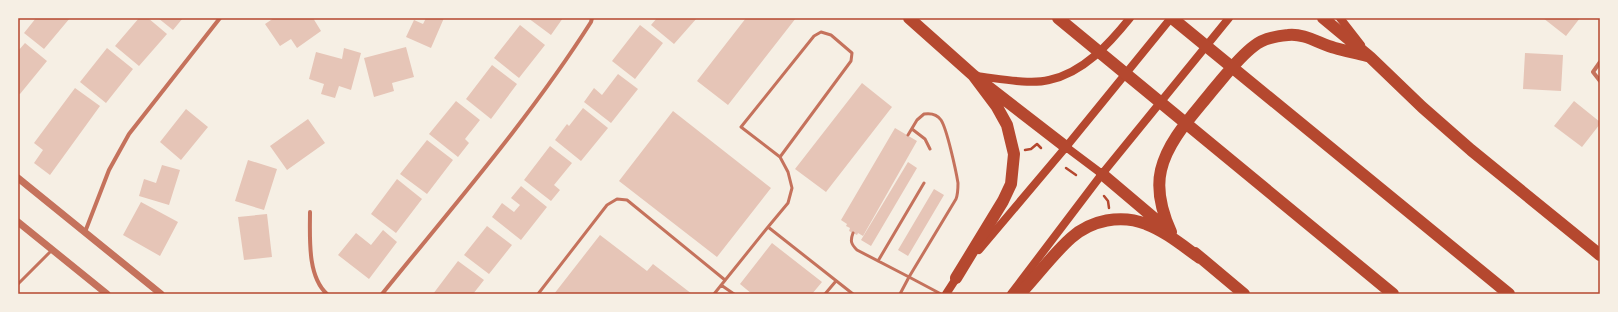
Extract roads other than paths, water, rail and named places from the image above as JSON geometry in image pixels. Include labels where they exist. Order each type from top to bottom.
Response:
[{"type":"highway","points":[[909,18],[972,75],[1066,146]]},
{"type":"highway","points":[[1058,18],[1393,294]]},
{"type":"highway","points":[[1171,18],[1509,294]]},
{"type":"highway","points":[[1323,18],[1370,57],[1422,107],[1466,145],[1600,255]]},
{"type":"highway","points":[[1171,232],[1163,215],[1160,196],[1161,171],[1164,158],[1181,130],[1221,81],[1254,46],[1269,39],[1289,35],[1303,36],[1336,48],[1370,57]]},
{"type":"highway","points":[[956,278],[1003,201],[1011,184],[1014,154],[1007,125],[997,107],[972,75]]},
{"type":"highway","points":[[1102,174],[1244,294]]},
{"type":"highway","points":[[1020,294],[1072,237],[1095,222],[1117,219],[1144,223],[1157,228],[1200,258]]},
{"type":"main road","points":[[972,75],[1026,81],[1048,80],[1078,69],[1112,40],[1130,18]]},
{"type":"main road","points":[[946,294],[956,278],[992,232],[1066,146],[1171,18]]},
{"type":"main road","points":[[1012,294],[1102,174],[1229,18]]},
{"type":"main road","points":[[1340,18],[1370,57]]},
{"type":"main road","points":[[1066,146],[1102,174]]},
{"type":"street","points":[[85,232],[109,170],[129,134],[220,18]]},
{"type":"street","points":[[382,294],[488,164],[568,58],[591,22],[592,18]]},
{"type":"street","points":[[1600,62],[1593,72],[1600,81]]},
{"type":"street","points":[[18,178],[161,294]]},
{"type":"street","points":[[310,212],[310,240],[313,270],[327,294]]},
{"type":"street","points":[[18,222],[107,294]]},
{"type":"lane","points":[[714,294],[788,203],[792,188],[788,172],[780,157],[741,127],[814,36],[821,32],[830,35],[852,53],[851,61],[780,157]]},
{"type":"lane","points":[[900,294],[956,199],[958,191],[957,177],[941,120],[933,114],[924,114],[917,120],[908,135]]},
{"type":"lane","points":[[912,129],[924,139],[930,149]]},
{"type":"lane","points":[[878,261],[924,183]]},
{"type":"lane","points":[[538,294],[607,205],[617,199],[627,200],[725,280]]},
{"type":"lane","points":[[768,227],[853,294]]},
{"type":"lane","points":[[853,233],[850,240],[854,247],[858,250],[941,294]]},
{"type":"lane","points":[[18,284],[52,250]]},
{"type":"lane","points":[[825,294],[836,281]]},
{"type":"lane","points":[[721,285],[734,294]]}]
